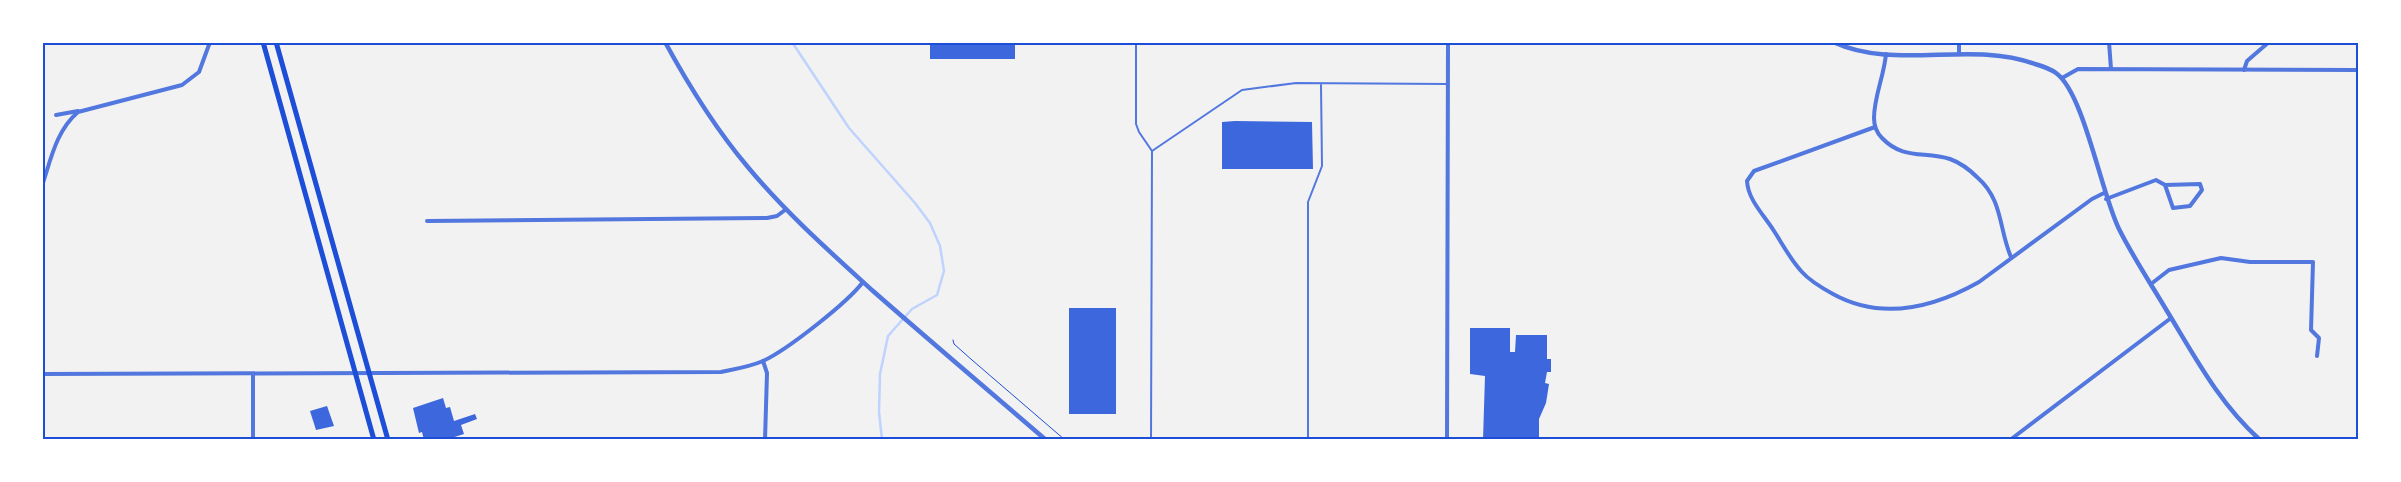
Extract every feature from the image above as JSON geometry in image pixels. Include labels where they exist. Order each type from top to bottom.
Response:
[{"type":"main road","points":[[263,42],[354,374],[374,440]]},
{"type":"main road","points":[[276,42],[388,440]]},
{"type":"street","points":[[42,186],[62,128],[78,112],[182,85],[199,72],[210,42]]},
{"type":"street","points":[[666,42],[717,127],[746,165],[785,210],[863,282],[1046,440]]},
{"type":"street","points":[[1447,440],[1448,42]]},
{"type":"street","points":[[1833,42],[1854,50],[1886,54],[1992,54],[2014,57],[2049,69],[2062,78],[2082,118],[2104,193],[2119,230],[2223,402],[2260,440]]},
{"type":"street","points":[[1959,42],[1959,54]]},
{"type":"street","points":[[2109,42],[2111,68]]},
{"type":"street","points":[[2244,70],[2247,61],[2269,42]]},
{"type":"street","points":[[1886,54],[1884,75],[1874,111],[1875,127],[1880,135],[1896,151],[1951,160],[1963,165],[1979,178],[1990,191],[1997,205],[2012,257]]},
{"type":"street","points":[[2062,78],[2078,69],[2111,68],[2358,70]]},
{"type":"street","points":[[56,115],[87,110]]},
{"type":"street","points":[[1875,127],[1754,171],[1748,176],[1747,186],[1757,207],[1803,274],[1838,296],[1865,306],[1891,309],[1930,304],[1972,285],[2092,198],[2104,193]]},
{"type":"street","points":[[2106,199],[2156,180],[2165,186],[2173,208],[2190,206],[2202,190],[2200,184],[2165,186]]},
{"type":"street","points":[[427,221],[767,218],[777,216],[785,210]]},
{"type":"street","points":[[2151,284],[2169,270],[2221,258],[2250,262],[2313,262],[2311,330],[2319,338],[2317,356]]},
{"type":"street","points":[[42,374],[153,372],[369,374],[721,372],[763,361],[782,349],[851,296],[863,282]]},
{"type":"street","points":[[2010,440],[2171,318]]},
{"type":"street","points":[[763,361],[767,373],[765,440]]},
{"type":"street","points":[[253,374],[253,440]]},
{"type":"lane","points":[[1136,42],[1136,124],[1152,151],[1153,172],[1151,440]]},
{"type":"lane","points":[[1152,151],[1242,90],[1296,83],[1448,84]]},
{"type":"lane","points":[[1308,440],[1308,202],[1322,166],[1321,84]]},
{"type":"path","points":[[953,340],[954,344],[1065,440]]},
{"type":"building","points":[[930,42],[1015,42],[1015,59],[930,59]]},
{"type":"building","points":[[1222,122],[1312,122],[1313,169],[1222,169]]},
{"type":"building","points":[[1069,308],[1116,308],[1116,414],[1069,414]]},
{"type":"building","points":[[1470,328],[1510,328],[1510,352],[1515,352],[1516,335],[1547,335],[1547,359],[1551,359],[1551,372],[1547,372],[1545,383],[1549,384],[1546,403],[1539,419],[1539,440],[1483,440],[1485,376],[1470,374]]},
{"type":"building","points":[[443,398],[446,408],[450,407],[454,421],[475,414],[477,419],[461,425],[464,434],[445,440],[424,440],[422,432],[419,433],[413,408]]},
{"type":"building","points":[[327,406],[334,426],[316,430],[310,411]]},
{"type":"waterway","points":[[792,42],[849,128],[915,203],[930,223],[940,246],[944,271],[937,295],[912,309],[888,336],[880,374],[879,412],[882,440]]}]
